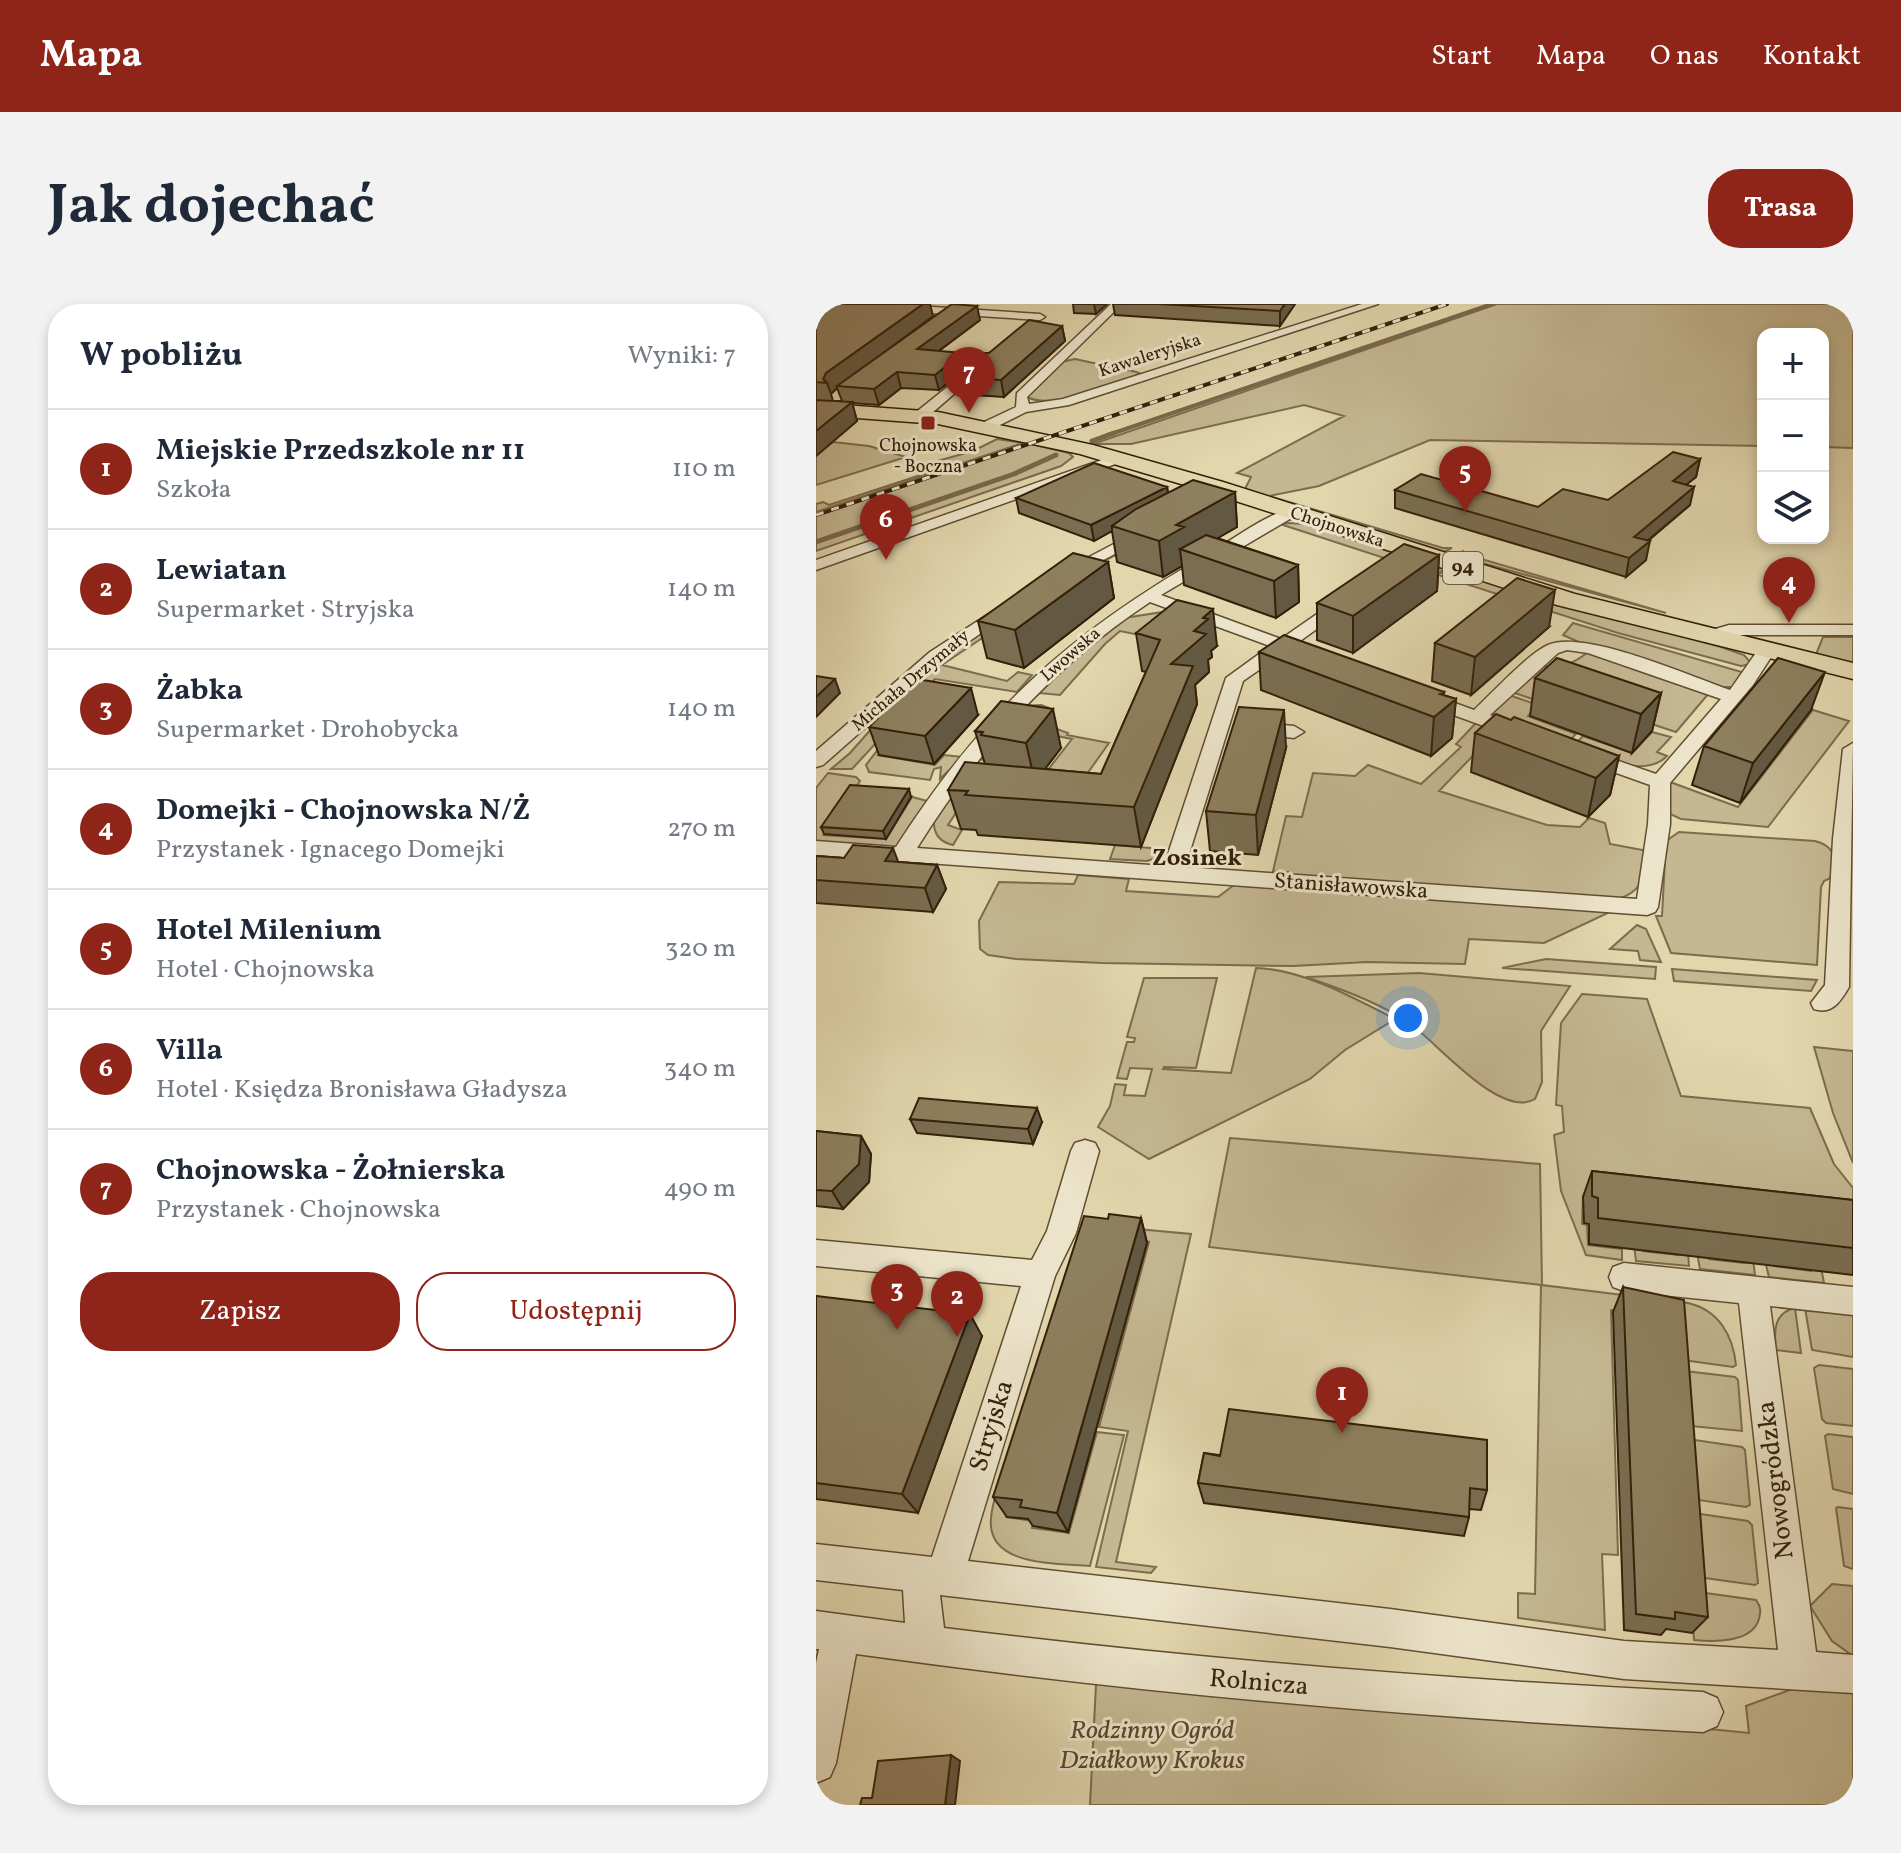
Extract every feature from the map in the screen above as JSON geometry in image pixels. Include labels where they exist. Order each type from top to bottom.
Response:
[{"type":"main road","name":"Chojnowska","points":[[818,411],[920,416],[985,427],[1109,457],[1212,496],[1290,513],[1511,583],[1708,637],[1853,671]]},
{"type":"street","points":[[838,304],[1044,314],[1021,333]]},
{"type":"street","points":[[1023,409],[1021,396],[1117,304]]},
{"type":"street","name":"Kawaleryjska","points":[[985,427],[1023,409],[1061,403],[1373,304]]},
{"type":"street","points":[[932,327],[952,311]]},
{"type":"street","points":[[920,416],[1001,349]]},
{"type":"street","points":[[816,556],[1109,457]]},
{"type":"street","points":[[816,565],[1109,457]]},
{"type":"street","name":"Lwowska","points":[[903,853],[945,788],[1024,696],[1086,640],[1148,596],[1290,513]]},
{"type":"street","points":[[1048,583],[1161,523]]},
{"type":"street","points":[[1172,874],[1236,676],[1285,646],[1361,592]]},
{"type":"street","points":[[1148,596],[1329,662]]},
{"type":"street","name":"Michała Drzymały","points":[[822,751],[936,656],[1021,598]]},
{"type":"street","points":[[1708,637],[1729,630],[1853,630]]},
{"type":"street","points":[[1477,717],[1552,649],[1567,645],[1591,648],[1733,697]]},
{"type":"street","points":[[1561,747],[1660,782],[1733,697],[1766,651]]},
{"type":"street","points":[[1403,690],[1533,737]]},
{"type":"street","points":[[1219,726],[1294,732]]},
{"type":"street","points":[[1823,1003],[1837,987],[1844,839],[1853,749]]},
{"type":"street","name":"Stanisławowska","points":[[816,848],[1647,907],[1659,824],[1660,782]]},
{"type":"street","name":"Stryjska","points":[[932,1576],[1040,1274],[1061,1233],[1085,1151]]},
{"type":"street","points":[[816,1253],[1040,1274]]},
{"type":"street","points":[[1624,1277],[1853,1301]]},
{"type":"street","name":"Nowogródzka","points":[[1753,1291],[1799,1669]]},
{"type":"street","points":[[816,1562],[1390,1628],[1624,1660],[1853,1674]]},
{"type":"street","points":[[926,1644],[932,1576]]},
{"type":"street","points":[[816,1763],[828,1632]]},
{"type":"street","name":"Rolnicza","points":[[828,1632],[1234,1681],[1509,1703],[1703,1712]]},
{"type":"green space","points":[[1497,304],[1853,304],[1853,448],[1829,447],[1829,328],[1757,328],[1757,446],[1430,440],[1319,486],[1269,496],[1443,548],[1452,548],[1444,552],[1245,489],[1251,477],[1237,473],[1344,416],[1304,405],[1131,444],[1093,444]]},
{"type":"green space","points":[[1075,359],[1141,374],[1067,399],[1051,401],[1027,397],[1061,362]]},
{"type":"green space","points":[[997,439],[1023,443],[816,512],[816,504],[823,502],[829,505],[933,471],[923,465],[973,451]]},
{"type":"green space","points":[[833,442],[869,446],[906,457],[816,485],[816,446],[827,446]]},
{"type":"green space","points":[[1031,444],[1069,453],[1073,457],[1061,466],[816,551],[816,516]]},
{"type":"green space","points":[[1193,513],[1067,581],[942,665],[1007,681],[1018,672],[1032,675],[1017,692],[935,679],[852,769],[831,769],[850,753],[905,691],[960,644],[1042,592]]},
{"type":"green space","points":[[1280,524],[1306,524],[1444,569],[1436,575]]},
{"type":"green space","points":[[1463,551],[1471,556],[1666,613],[1460,557]]},
{"type":"green space","points":[[1446,569],[1721,647],[1744,655],[1752,664],[1741,666],[1618,633],[1438,575]]},
{"type":"green space","points":[[1163,612],[1144,636],[1120,631],[1060,695],[1039,693],[1078,653],[1124,618]]},
{"type":"green space","points":[[1573,623],[1745,673],[1733,687],[1716,687],[1563,635]]},
{"type":"green space","points":[[1823,637],[1853,637],[1853,666],[1815,657]]},
{"type":"green space","points":[[1589,651],[1710,692],[1676,732],[1603,708],[1541,702],[1512,692],[1540,666],[1566,664]]},
{"type":"green space","points":[[1509,695],[1538,705],[1528,716],[1576,734],[1565,745],[1495,717],[1493,712]]},
{"type":"green space","points":[[925,706],[878,755],[935,765],[944,755],[963,757],[940,779],[941,767],[934,769],[930,780],[869,772],[866,765],[879,748]]},
{"type":"green space","points":[[1023,706],[1049,708],[1038,722],[1067,735],[1109,743],[1072,795],[978,779],[948,825],[962,830],[953,845],[944,842],[936,833],[934,820],[975,759],[992,760],[1040,780],[1072,739],[1005,726]]},
{"type":"green space","points":[[1813,710],[1849,721],[1768,827],[1681,819],[1668,813],[1670,782],[1738,807]]},
{"type":"green space","points":[[1476,723],[1490,728],[1488,740],[1439,791],[1547,825],[1580,827],[1589,818],[1605,823],[1610,844],[1648,851],[1644,875],[1633,892],[1618,899],[1287,878],[1288,872],[1273,871],[1286,816],[1302,817],[1313,773],[1355,776],[1368,765],[1421,784],[1461,747],[1456,744]]},
{"type":"green space","points":[[1652,732],[1671,737],[1657,752],[1667,756],[1646,766],[1621,764],[1573,747],[1583,736],[1632,753]]},
{"type":"green space","points":[[828,773],[856,777],[860,781],[824,835],[886,839],[912,797],[927,801],[902,844],[895,848],[816,844],[816,788]]},
{"type":"green space","points":[[1679,832],[1815,841],[1830,849],[1837,875],[1824,881],[1821,887],[1817,965],[1671,953],[1656,916],[1662,916],[1666,841]]},
{"type":"green space","points":[[1115,845],[1163,849],[1159,857],[1147,861],[1110,859]]},
{"type":"green space","points":[[1078,875],[1129,879],[1126,891],[1218,897],[1234,885],[1610,912],[1544,943],[1469,939],[1465,964],[1367,962],[1293,966],[1102,963],[1016,959],[988,955],[980,949],[979,921],[999,882],[1074,884]]},
{"type":"green space","points":[[1637,925],[1646,929],[1661,962],[1640,960],[1638,951],[1610,949]]},
{"type":"green space","points":[[1546,959],[1656,967],[1655,979],[1502,968]]},
{"type":"green space","points":[[1256,968],[1309,979],[1395,1019],[1345,1050],[1310,1079],[1149,1159],[1098,1127],[1110,1106],[1115,1084],[1126,1085],[1124,1095],[1145,1096],[1152,1069],[1130,1068],[1127,1079],[1117,1078],[1127,1042],[1134,1042],[1135,1038],[1127,1037],[1144,978],[1217,978],[1196,1068],[1163,1069],[1231,1073]]},
{"type":"green space","points":[[1672,969],[1817,980],[1811,991],[1674,981]]},
{"type":"green space","points":[[1419,973],[1570,986],[1541,1031],[1542,1082],[1535,1099],[1521,1102],[1487,1089],[1408,1022],[1371,1002],[1306,977]]},
{"type":"green space","points":[[1582,994],[1647,999],[1681,1096],[1810,1108],[1834,1164],[1853,1188],[1853,1228],[1583,1196],[1582,1224],[1587,1225],[1588,1245],[1622,1249],[1622,1260],[1586,1255],[1561,1191],[1554,1135],[1564,1132],[1562,1106],[1556,1105],[1561,1023]]},
{"type":"green space","points":[[1814,1047],[1853,1051],[1853,1163],[1833,1113]]},
{"type":"green space","points":[[1230,1138],[1540,1164],[1542,1285],[1688,1303],[1699,1306],[1716,1318],[1732,1344],[1736,1365],[1733,1367],[1676,1359],[1647,1314],[1611,1310],[1618,1555],[1602,1554],[1605,1630],[1518,1618],[1518,1593],[1535,1594],[1541,1285],[1209,1247]]},
{"type":"green space","points":[[1083,1224],[1191,1234],[1116,1562],[1156,1567],[1151,1573],[1096,1567],[1128,1431],[1099,1427],[1149,1242],[1116,1239]]},
{"type":"green space","points":[[1634,1245],[1643,1246],[1643,1251],[1678,1255],[1679,1251],[1688,1252],[1689,1266],[1636,1261]]},
{"type":"green space","points":[[1697,1253],[1708,1254],[1709,1259],[1744,1263],[1753,1259],[1755,1275],[1700,1269]]},
{"type":"green space","points":[[1765,1261],[1774,1262],[1775,1266],[1811,1271],[1821,1267],[1824,1283],[1769,1277]]},
{"type":"green space","points":[[1795,1308],[1801,1353],[1776,1350],[1776,1324],[1782,1314]]},
{"type":"green space","points":[[1805,1308],[1853,1312],[1853,1357],[1812,1350]]},
{"type":"green space","points":[[1819,1365],[1853,1369],[1853,1426],[1826,1423],[1822,1419],[1814,1368]]},
{"type":"green space","points":[[1677,1370],[1735,1377],[1738,1380],[1742,1431],[1681,1425]]},
{"type":"green space","points":[[1097,1432],[1124,1435],[1090,1566],[1026,1559],[1000,1546],[992,1534],[991,1518],[1002,1475],[1019,1477],[1006,1517],[1033,1521],[1032,1528],[1069,1533]]},
{"type":"green space","points":[[1825,1436],[1853,1437],[1853,1494],[1833,1489]]},
{"type":"green space","points":[[1681,1438],[1742,1447],[1745,1450],[1750,1505],[1746,1507],[1685,1498]]},
{"type":"green space","points":[[1838,1507],[1853,1509],[1853,1569],[1844,1566]]},
{"type":"green space","points":[[1687,1512],[1748,1521],[1752,1525],[1758,1583],[1691,1576]]},
{"type":"green space","points":[[1832,1584],[1853,1586],[1853,1656],[1832,1641],[1810,1606]]},
{"type":"green space","points":[[1691,1591],[1756,1600],[1760,1609],[1759,1619],[1749,1633],[1741,1637],[1722,1641],[1694,1640]]},
{"type":"green space","name":"Rodzinny Ogród Działkowy Krokus","points":[[1096,1684],[1518,1710],[1749,1733],[1746,1706],[1795,1688],[1853,1687],[1853,1805],[1090,1805]]},
{"type":"building","points":[[816,304],[923,304],[826,373],[823,379],[827,383],[816,382]]},
{"type":"building","points":[[952,304],[977,306],[917,349],[963,353],[935,375],[897,372],[874,389],[837,386]]},
{"type":"building","points":[[1159,304],[1285,304],[1280,311]]},
{"type":"building","points":[[1029,320],[1062,326],[1001,380],[955,375],[983,353],[989,353]]},
{"type":"building","points":[[816,400],[852,402],[816,431]]},
{"type":"building","points":[[1673,452],[1700,459],[1673,481],[1694,487],[1634,537],[1650,541],[1629,558],[1395,490],[1421,474],[1538,507],[1563,489],[1608,500]]},
{"type":"building","points":[[1094,463],[1167,487],[1091,525],[1016,498]]},
{"type":"building","points":[[1193,480],[1235,492],[1176,525],[1184,527],[1159,541],[1112,526],[1136,509]]},
{"type":"building","points":[[1206,535],[1298,565],[1274,581],[1180,549]]},
{"type":"building","points":[[1404,544],[1439,555],[1353,616],[1317,603]]},
{"type":"building","points":[[1073,553],[1108,562],[1015,630],[978,621]]},
{"type":"building","points":[[1517,578],[1555,590],[1475,657],[1435,643]]},
{"type":"building","points":[[1177,600],[1213,609],[1203,618],[1208,619],[1194,631],[1206,634],[1171,664],[1193,666],[1134,807],[965,795],[968,791],[948,790],[965,762],[1101,774],[1160,640],[1136,633]]},
{"type":"building","points":[[1284,635],[1456,699],[1434,717],[1259,652]]},
{"type":"building","points":[[1557,658],[1661,693],[1641,714],[1535,678]]},
{"type":"building","points":[[1778,658],[1825,672],[1753,763],[1704,746]]},
{"type":"building","points":[[816,676],[835,679],[816,697]]},
{"type":"building","points":[[917,679],[971,688],[925,736],[869,727]]},
{"type":"building","points":[[1001,701],[1053,709],[1026,743],[981,735],[983,732],[975,731]]},
{"type":"building","points":[[1239,707],[1284,710],[1256,815],[1206,811]]},
{"type":"building","points":[[1496,714],[1511,720],[1514,717],[1619,756],[1596,778],[1475,733]]},
{"type":"building","points":[[850,785],[909,789],[883,831],[821,827]]},
{"type":"building","points":[[853,845],[893,848],[885,861],[937,865],[925,888],[816,880],[816,856],[844,858]]},
{"type":"building","points":[[919,1098],[1037,1108],[1028,1129],[910,1119]]},
{"type":"building","points":[[816,1131],[861,1136],[859,1164],[832,1191],[816,1190]]},
{"type":"building","points":[[1592,1171],[1853,1200],[1853,1248],[1598,1218],[1598,1198],[1592,1196]]},
{"type":"building","points":[[1109,1214],[1141,1218],[1057,1513],[1020,1507],[1022,1500],[993,1497],[1084,1216],[1108,1219]]},
{"type":"building","points":[[1623,1287],[1684,1300],[1708,1617],[1675,1612],[1675,1619],[1636,1614]]},
{"type":"building","points":[[816,1296],[970,1314],[902,1494],[816,1483]]},
{"type":"building","points":[[1229,1409],[1487,1440],[1487,1490],[1470,1488],[1469,1517],[1198,1483],[1204,1453],[1220,1456]]},
{"type":"building","points":[[951,1755],[945,1805],[860,1805],[862,1798],[872,1798],[878,1761]]},
{"type":"waterway","points":[[1108,435],[1492,304]]},
{"type":"waterway","points":[[1092,441],[1114,433]]},
{"type":"waterway","points":[[816,542],[1014,474],[1056,455]]},
{"type":"railway","points":[[816,515],[1447,304]]},
{"type":"place","name":"Chojnowska - Żołnierska","points":[[969,413]]},
{"type":"place","name":"Chojnowska - Boczna","points":[[928,423]]},
{"type":"place","name":"Hotel Milenium","points":[[1465,512]]},
{"type":"place","name":"Villa","points":[[886,560]]},
{"type":"place","name":"Domejki - Chojnowska N/Ż","points":[[1789,623]]},
{"type":"place","name":"Żabka","points":[[897,1330]]},
{"type":"place","name":"Lewiatan","points":[[957,1337]]},
{"type":"place","name":"Miejskie Przedszkole nr 11","points":[[1342,1433]]},
{"type":"district","name":"Zosinek","points":[[1197,859]]}]
